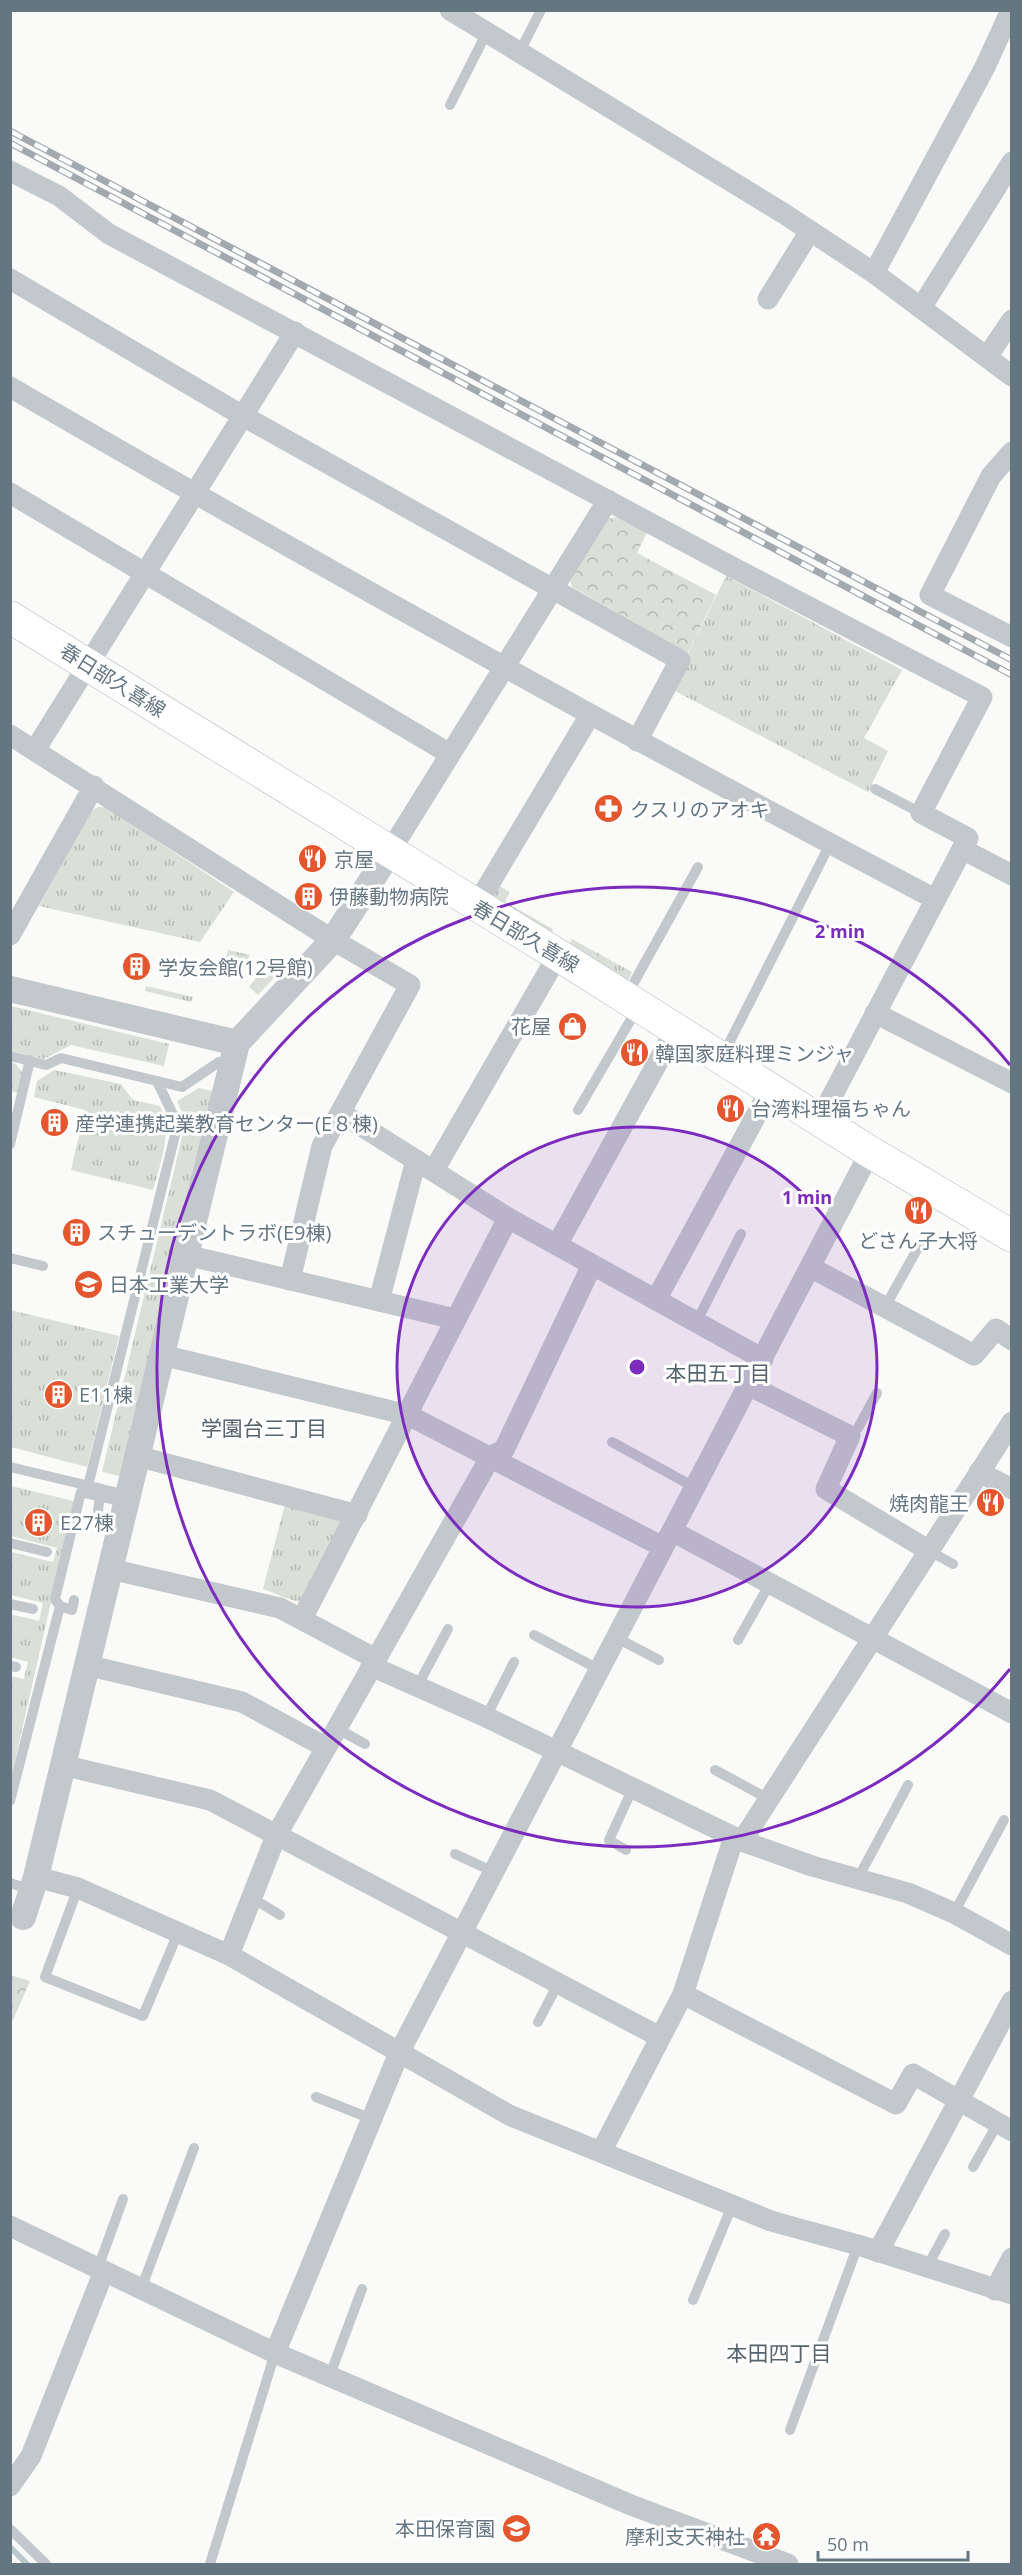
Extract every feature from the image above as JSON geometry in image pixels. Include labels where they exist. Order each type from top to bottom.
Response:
[{"type":"main road","name":"春日部久喜線","points":[[10,617],[89,664],[389,853],[558,955],[870,1152],[1011,1236]]},
{"type":"street","points":[[450,10],[810,231],[874,273],[1011,376]]},
{"type":"street","points":[[874,273],[986,66],[1011,10]]},
{"type":"street","points":[[921,308],[1011,162]]},
{"type":"street","points":[[10,171],[59,196],[109,234],[982,697],[921,813],[968,838],[820,1119]]},
{"type":"street","points":[[768,299],[810,231]]},
{"type":"street","points":[[10,279],[243,416],[680,660],[637,741]]},
{"type":"street","points":[[987,357],[1011,320]]},
{"type":"street","points":[[35,750],[295,332]]},
{"type":"street","points":[[10,387],[194,494],[590,715],[935,899]]},
{"type":"street","points":[[1011,452],[992,476],[930,595],[1011,637]]},
{"type":"street","points":[[10,493],[450,754]]},
{"type":"street","points":[[23,1917],[26,1883],[62,1765],[234,1054],[333,940],[608,500]]},
{"type":"street","points":[[476,906],[590,715]]},
{"type":"street","points":[[11,735],[333,940],[410,985],[322,1146],[290,1280]]},
{"type":"street","points":[[10,935],[94,786]]},
{"type":"street","points":[[962,849],[1011,875]]},
{"type":"street","points":[[379,1301],[425,1165],[558,955]]},
{"type":"street","points":[[10,989],[234,1054]]},
{"type":"street","points":[[875,1013],[1011,1083]]},
{"type":"street","points":[[557,1245],[676,1029]]},
{"type":"street","points":[[657,1298],[771,1088]]},
{"type":"street","points":[[340,1113],[508,1218],[657,1298],[763,1359]]},
{"type":"street","points":[[275,2352],[399,2053],[557,1752],[615,1636],[812,1268],[870,1152]]},
{"type":"street","points":[[302,1619],[508,1218]]},
{"type":"street","points":[[186,1255],[455,1319]]},
{"type":"street","points":[[229,1955],[276,1836],[491,1456],[504,1450],[592,1265]]},
{"type":"street","points":[[812,1268],[974,1355],[996,1329],[1011,1340]]},
{"type":"street","points":[[162,1356],[408,1415],[769,1585],[1011,1713]]},
{"type":"street","points":[[750,1386],[850,1436],[826,1489],[928,1550]]},
{"type":"street","points":[[601,2152],[683,1994],[738,1839],[769,1799],[1011,1422]]},
{"type":"street","points":[[137,1456],[357,1515]]},
{"type":"street","points":[[979,1472],[1011,1489]]},
{"type":"street","points":[[110,1569],[280,1608],[417,1687],[486,1717],[632,1790],[738,1839],[857,1880],[908,1893],[954,1913],[1011,1945]]},
{"type":"street","points":[[86,1665],[242,1702],[325,1747]]},
{"type":"street","points":[[62,1765],[210,1800],[660,2037]]},
{"type":"street","points":[[26,1883],[78,1888],[229,1955],[509,2115],[732,2206],[1003,2292],[1011,2258]]},
{"type":"street","points":[[683,1994],[897,2104],[913,2074],[1005,2127]]},
{"type":"street","points":[[879,2252],[1011,2001]]},
{"type":"street","points":[[10,2226],[330,2376],[631,2505],[788,2565]]},
{"type":"street","points":[[10,2486],[31,2456],[101,2269]]},
{"type":"lane","points":[[520,51],[541,10]]},
{"type":"lane","points":[[450,105],[487,32]]},
{"type":"lane","points":[[875,789],[921,813]]},
{"type":"lane","points":[[722,1058],[830,844]]},
{"type":"lane","points":[[578,1110],[698,867]]},
{"type":"lane","points":[[10,1056],[46,1065],[61,1058],[182,1087],[234,1054]]},
{"type":"lane","points":[[10,1144],[30,1060]]},
{"type":"lane","points":[[88,1486],[175,1135],[174,1117],[157,1081]]},
{"type":"lane","points":[[697,1321],[741,1234]]},
{"type":"lane","points":[[885,1307],[924,1237]]},
{"type":"lane","points":[[10,1258],[43,1266]]},
{"type":"lane","points":[[850,1436],[858,1428],[877,1393]]},
{"type":"lane","points":[[612,1442],[696,1488]]},
{"type":"lane","points":[[10,1467],[88,1486],[126,1499]]},
{"type":"lane","points":[[74,1600],[72,1610],[60,1606],[55,1599],[81,1492],[100,1497],[126,1499]]},
{"type":"lane","points":[[98,1510],[100,1497]]},
{"type":"lane","points":[[10,1543],[47,1552]]},
{"type":"lane","points":[[928,1550],[953,1564]]},
{"type":"lane","points":[[738,1640],[769,1585]]},
{"type":"lane","points":[[10,1604],[33,1609]]},
{"type":"lane","points":[[10,1801],[60,1606]]},
{"type":"lane","points":[[417,1687],[448,1629]]},
{"type":"lane","points":[[534,1635],[598,1669]]},
{"type":"lane","points":[[615,1636],[659,1660]]},
{"type":"lane","points":[[486,1717],[514,1662]]},
{"type":"lane","points":[[336,1728],[365,1744]]},
{"type":"lane","points":[[715,1770],[769,1799]]},
{"type":"lane","points":[[857,1880],[908,1785]]},
{"type":"lane","points":[[626,1850],[609,1840],[632,1790]]},
{"type":"lane","points":[[954,1913],[1004,1820]]},
{"type":"lane","points":[[455,1854],[494,1872]]},
{"type":"lane","points":[[78,1888],[45,1977],[143,2016],[178,1933]]},
{"type":"lane","points":[[252,1898],[280,1915]]},
{"type":"lane","points":[[538,2022],[558,1984]]},
{"type":"lane","points":[[316,2097],[372,2119]]},
{"type":"lane","points":[[973,2167],[1005,2127]]},
{"type":"lane","points":[[141,2289],[194,2148]]},
{"type":"lane","points":[[101,2269],[123,2199]]},
{"type":"lane","points":[[693,2300],[732,2206]]},
{"type":"lane","points":[[927,2267],[945,2234]]},
{"type":"lane","points":[[790,2430],[858,2245]]},
{"type":"lane","points":[[330,2376],[362,2289]]},
{"type":"lane","points":[[210,2565],[275,2352]]},
{"type":"lane","points":[[10,2529],[46,2565]]},
{"type":"green space","points":[[619,517],[647,532],[637,553],[716,595],[688,653],[572,587],[570,579],[606,519]]},
{"type":"green space","points":[[726,576],[902,670],[864,738],[888,751],[868,792],[671,689]]},
{"type":"green space","points":[[98,807],[106,807],[234,892],[200,942],[39,906],[91,811]]},
{"type":"green space","points":[[496,884],[510,892],[505,902],[553,929],[551,934],[489,897]]},
{"type":"green space","points":[[572,939],[632,972],[628,980],[569,944]]},
{"type":"green space","points":[[228,950],[250,955],[245,966],[231,972],[223,971]]},
{"type":"green space","points":[[262,958],[287,964],[258,995],[249,987],[258,975],[270,974],[270,969],[260,967]]},
{"type":"green space","points":[[146,986],[193,997],[191,1002],[145,991]]},
{"type":"green space","points":[[11,1006],[169,1044],[164,1066],[71,1045],[44,1059],[11,1051]]},
{"type":"green space","points":[[11,1062],[16,1064],[23,1074],[18,1093],[11,1091]]},
{"type":"green space","points":[[54,1070],[121,1084],[133,1100],[160,1106],[164,1116],[165,1137],[162,1159],[153,1190],[71,1170],[85,1110],[34,1097],[37,1081]]},
{"type":"green space","points":[[199,1088],[213,1091],[120,1476],[102,1472],[183,1133],[183,1115],[177,1101]]},
{"type":"green space","name":"E11棟","points":[[10,1310],[119,1336],[87,1467],[11,1447]]},
{"type":"green space","points":[[11,1486],[74,1501],[11,1778],[11,1676],[24,1679],[28,1662],[11,1657],[10,1614],[39,1621],[43,1603],[11,1595],[11,1552],[53,1562],[57,1548],[11,1536]]},
{"type":"green space","points":[[285,1504],[340,1517],[342,1525],[304,1601],[289,1599],[263,1589]]},
{"type":"green space","points":[[10,1975],[30,1981],[13,2020],[11,2019]]},
{"type":"waterway","points":[[10,2547],[27,2564]]},
{"type":"railway","points":[[10,131],[1012,660]]},
{"type":"railway","points":[[10,143],[1012,675]]},
{"type":"place","name":"クスリのアオキ","points":[[609,809]]},
{"type":"place","name":"京屋","points":[[313,859]]},
{"type":"place","name":"伊藤動物病院","points":[[308,896]]},
{"type":"place","name":"学友会館(12号館)","points":[[137,967]]},
{"type":"place","name":"花屋","points":[[572,1026]]},
{"type":"place","name":"韓国家庭料理ミンジャ","points":[[634,1053]]},
{"type":"place","name":"台湾料理福ちゃん","points":[[730,1108]]},
{"type":"place","name":"産学連携起業教育センター(E８棟)","points":[[54,1123]]},
{"type":"place","name":"どさん子大将","points":[[918,1210]]},
{"type":"place","name":"スチューデントラボ(E9棟)","points":[[76,1232]]},
{"type":"place","name":"日本工業大学","points":[[88,1284]]},
{"type":"place","name":"E11棟","points":[[58,1394]]},
{"type":"place","name":"焼肉龍王","points":[[990,1503]]},
{"type":"place","name":"E27棟","points":[[39,1522]]},
{"type":"place","name":"本田保育園","points":[[516,2528]]},
{"type":"place","name":"摩利支天神社","points":[[766,2536]]},
{"type":"district","name":"本田五丁目","points":[[718,1373]]},
{"type":"district","name":"学園台三丁目","points":[[264,1428]]},
{"type":"district","name":"本田四丁目","points":[[779,2353]]}]
